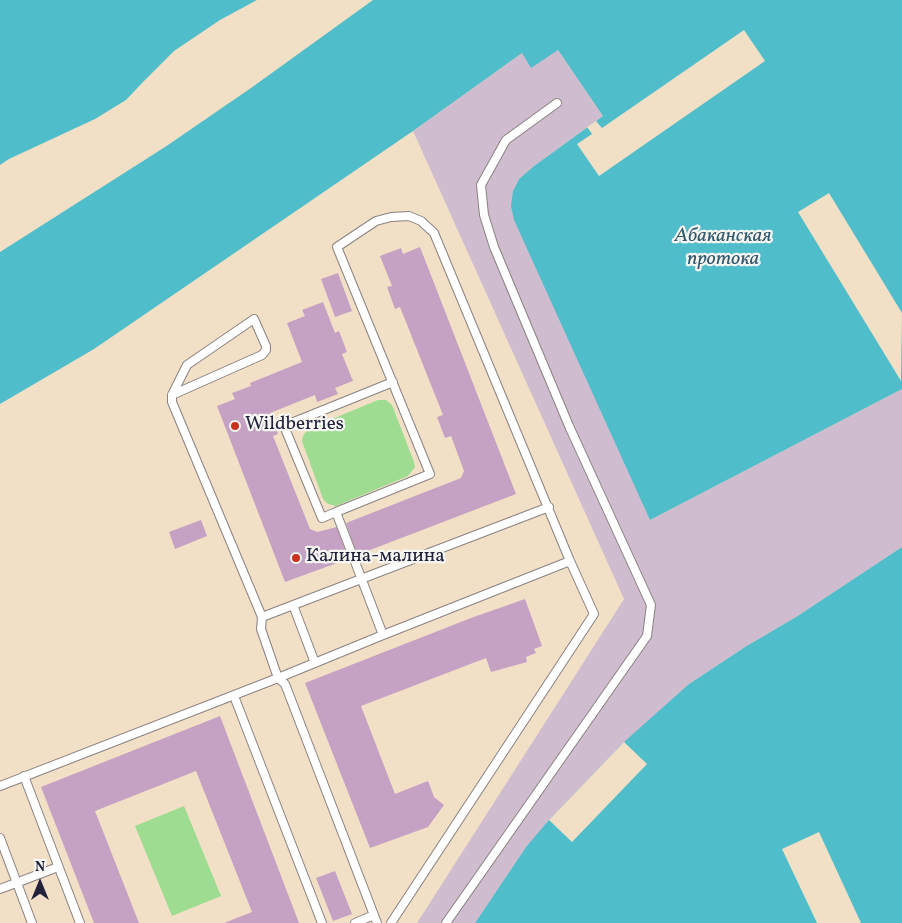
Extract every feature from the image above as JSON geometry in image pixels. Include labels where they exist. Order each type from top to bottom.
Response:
[{"type":"lane","points":[[446,923],[647,636],[651,605],[569,426],[494,247],[484,215],[481,185],[506,140],[557,104]]},
{"type":"lane","points":[[391,923],[594,614],[570,561],[434,233],[421,221],[409,216],[391,217],[376,221],[337,247],[393,382],[430,474],[322,518],[284,426],[393,382]]},
{"type":"lane","points":[[172,395],[262,355],[266,350],[266,346],[254,319],[187,365],[172,395],[172,402],[262,617],[261,629],[278,678],[285,684],[375,919],[355,923]]},
{"type":"lane","points":[[262,617],[549,507]]},
{"type":"lane","points":[[336,512],[382,636]]},
{"type":"lane","points":[[0,786],[234,696],[570,561]]},
{"type":"lane","points":[[293,605],[315,663]]},
{"type":"lane","points":[[234,696],[322,923]]},
{"type":"lane","points":[[24,776],[80,923]]},
{"type":"lane","points":[[0,838],[32,923]]},
{"type":"lane","points":[[0,889],[58,867]]},
{"type":"shaded area","points":[[558,50],[603,116],[534,166],[519,179],[513,191],[650,520],[902,389],[902,547],[796,617],[745,647],[689,684],[526,847],[475,923],[417,923],[624,599],[413,131],[522,53]]},
{"type":"green space","points":[[378,400],[386,400],[392,405],[415,467],[408,476],[336,506],[328,504],[323,499],[302,441],[303,436],[308,429]]},
{"type":"green space","points":[[184,806],[221,896],[172,916],[135,826]]},
{"type":"water","points":[[0,0],[257,0],[220,20],[174,51],[126,100],[95,119],[0,165]]},
{"type":"water","name":"Абаканская протока","points":[[373,0],[902,0],[902,389],[650,520],[514,220],[511,206],[513,191],[519,179],[603,116],[558,50],[531,68],[522,53],[413,131],[94,349],[0,404],[0,252],[165,147]]},
{"type":"water","points":[[902,547],[902,923],[475,923],[526,847],[549,820],[624,742],[689,684],[745,647],[796,617]]},
{"type":"pier","points":[[744,30],[765,61],[599,176],[577,144],[592,134],[587,127],[596,121],[602,128]]},
{"type":"pier","points":[[829,193],[902,313],[901,381],[798,212]]},
{"type":"pier","points":[[624,742],[647,764],[572,842],[549,820]]},
{"type":"pier","points":[[819,832],[861,923],[817,923],[782,849]]},
{"type":"building","points":[[420,247],[516,494],[357,555],[346,523],[461,478],[464,471],[451,436],[445,438],[437,417],[443,415],[400,307],[395,309],[387,287],[392,286],[380,256],[401,248],[403,254]]},
{"type":"building","points":[[338,273],[352,311],[335,317],[321,279]]},
{"type":"building","points":[[323,302],[335,333],[339,331],[347,352],[342,354],[353,381],[335,388],[338,394],[317,402],[315,395],[270,413],[278,434],[273,436],[310,529],[317,532],[337,527],[348,559],[285,582],[217,406],[235,399],[232,393],[251,386],[250,383],[302,362],[287,323],[305,316],[302,310]]},
{"type":"building","points":[[201,520],[207,536],[175,549],[169,532]]},
{"type":"building","points":[[525,599],[542,646],[534,649],[536,653],[526,657],[527,662],[491,672],[486,658],[361,706],[395,794],[428,781],[434,797],[444,805],[428,827],[370,848],[305,683],[471,618]]},
{"type":"building","points":[[220,716],[299,923],[224,923],[252,912],[196,771],[95,811],[139,923],[94,923],[41,787]]},
{"type":"building","points":[[335,871],[352,914],[333,921],[316,878]]},
{"type":"place","name":"Wildberries","points":[[235,426]]},
{"type":"place","name":"Калина-малина","points":[[296,558]]}]
